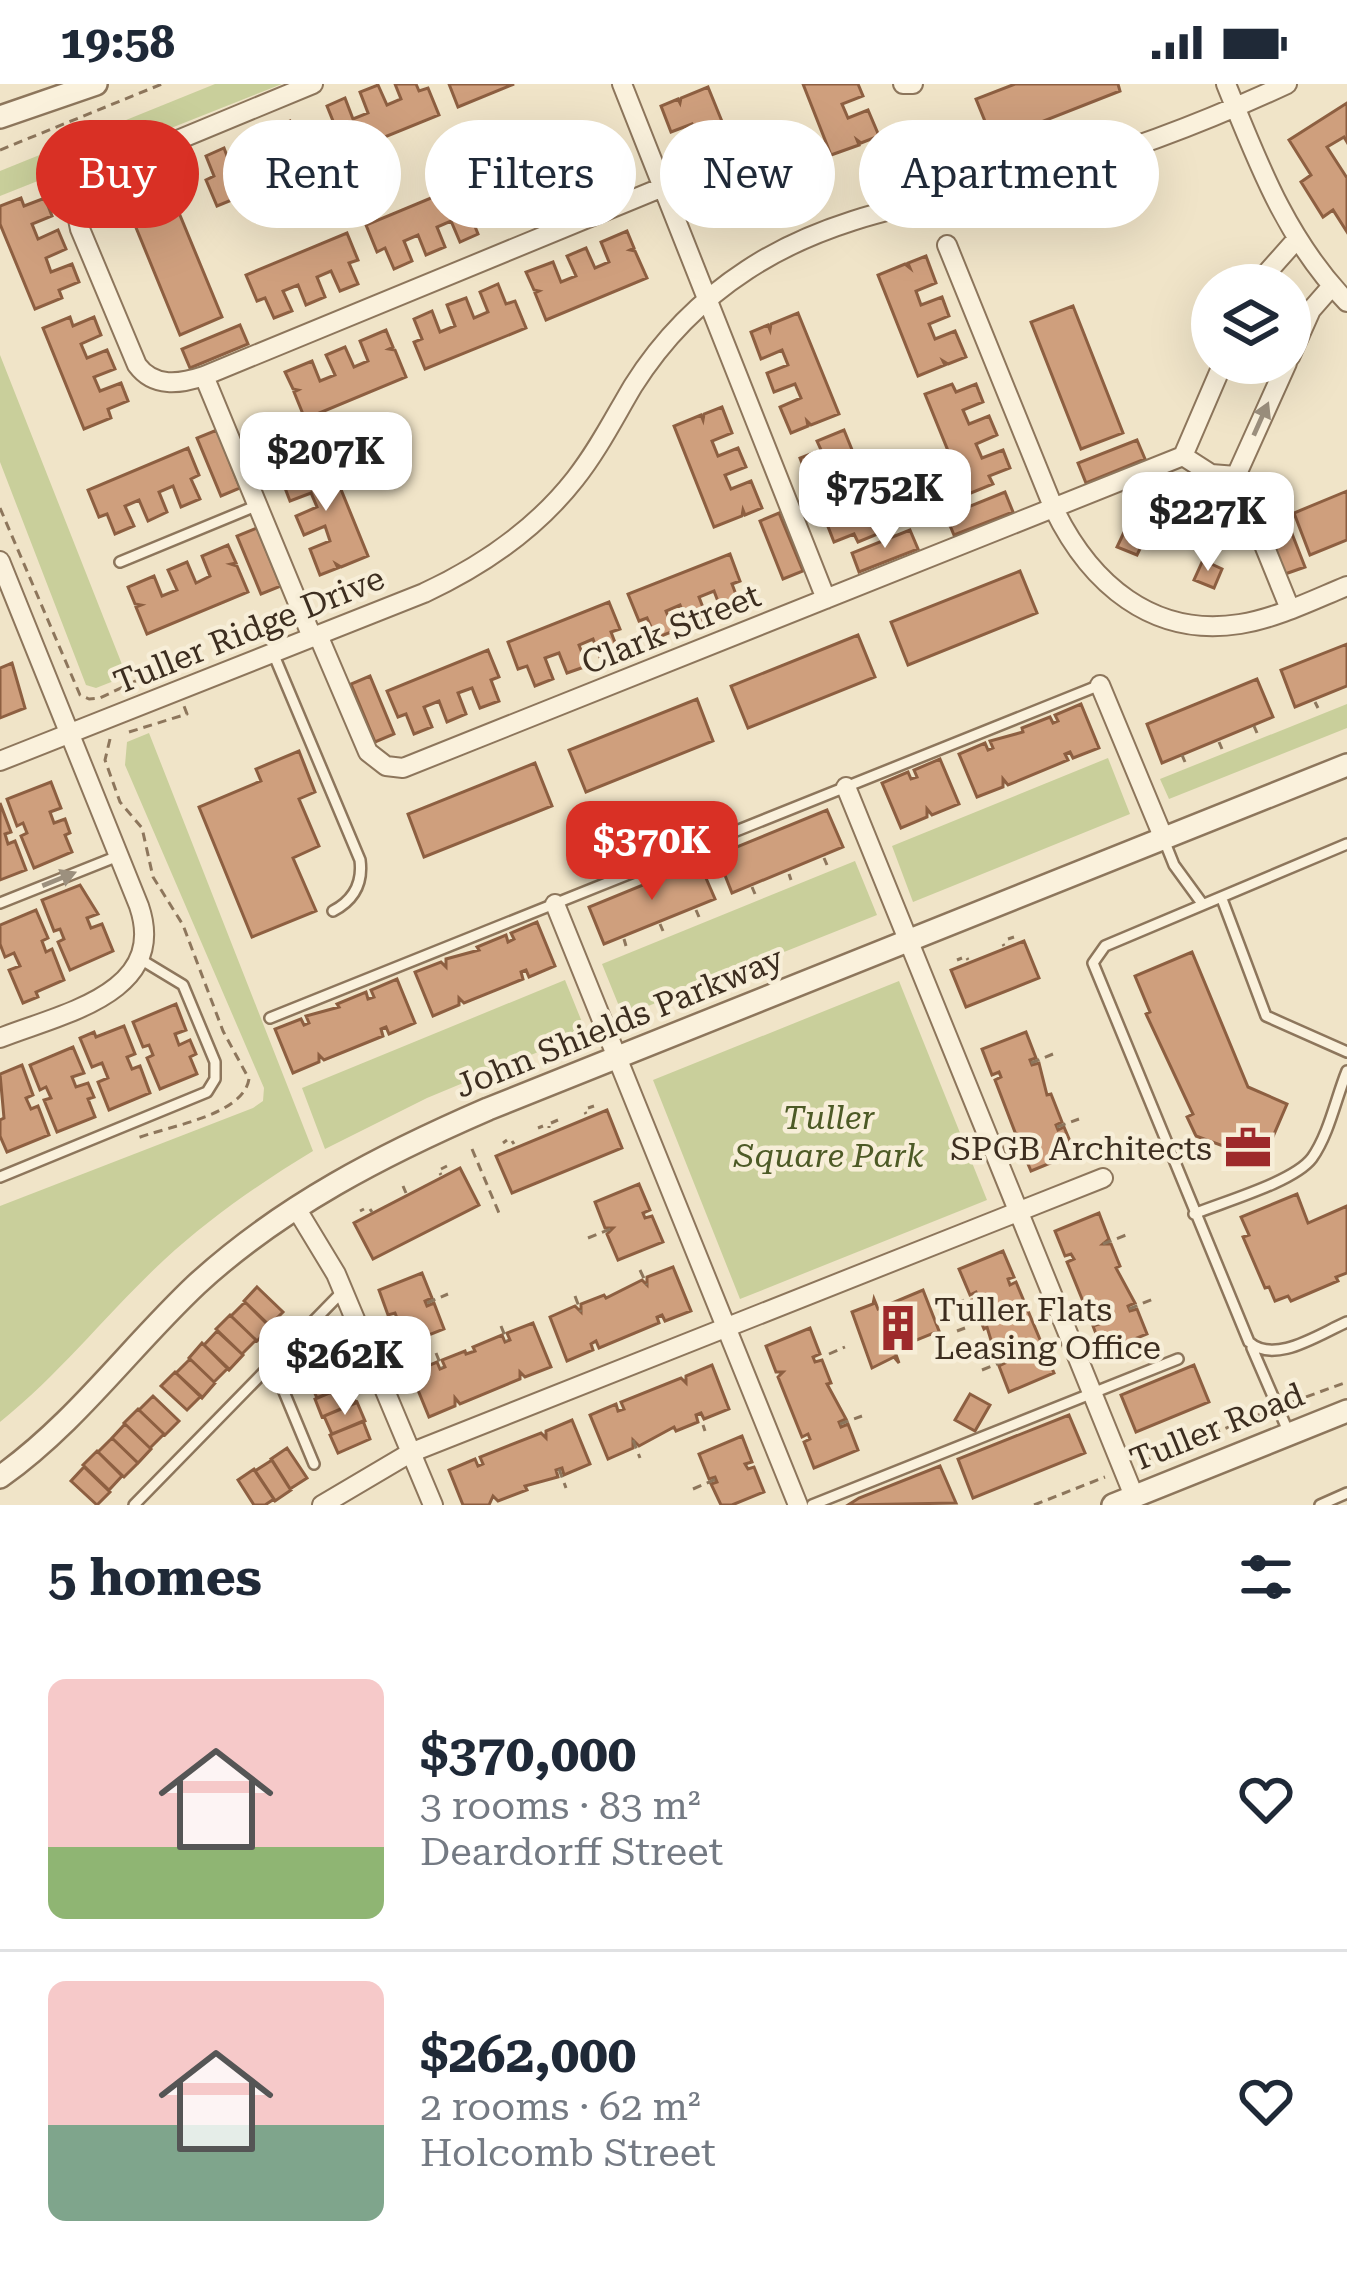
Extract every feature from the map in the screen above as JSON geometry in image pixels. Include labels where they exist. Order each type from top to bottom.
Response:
[{"type":"street","points":[[0,117],[96,84]]},
{"type":"street","points":[[313,84],[103,171],[83,189],[77,216],[137,365],[146,376],[160,382],[204,376],[660,188]]},
{"type":"street","points":[[622,84],[660,179]]},
{"type":"street","points":[[903,84],[913,84]]},
{"type":"street","points":[[1226,84],[1274,200],[1296,240],[1347,302]]},
{"type":"street","name":"Tuller Ridge Drive","points":[[0,761],[443,584],[521,534],[575,480],[654,356],[708,299],[780,250],[883,210],[1050,173],[1288,84]]},
{"type":"street","points":[[679,228],[826,599]]},
{"type":"street","points":[[1275,264],[1296,240]]},
{"type":"street","points":[[947,245],[1054,509],[1090,570],[1152,613],[1178,622],[1223,626],[1260,620],[1347,586]]},
{"type":"street","points":[[1311,310],[1332,286]]},
{"type":"street","name":"Clark Street","points":[[204,376],[368,752],[386,766],[403,768],[1183,456]]},
{"type":"street","points":[[1214,384],[1183,456],[1211,474],[1236,476]]},
{"type":"street","points":[[1277,384],[1236,476],[1290,609]]},
{"type":"street","points":[[0,561],[143,917],[144,940],[140,959],[124,983],[104,997],[0,1038]]},
{"type":"street","points":[[1100,686],[1164,839]]},
{"type":"street","name":"John Shields Parkway","points":[[0,1477],[66,1422],[209,1273],[296,1208],[412,1143],[1347,765]]},
{"type":"street","points":[[846,787],[1090,1393],[1123,1501]]},
{"type":"street","points":[[555,904],[798,1505]]},
{"type":"street","points":[[322,1505],[410,1453],[1102,1178]]},
{"type":"street","points":[[296,1208],[343,1291],[433,1505]]},
{"type":"street","name":"Tuller Road","points":[[1123,1501],[1347,1411]]},
{"type":"lane","points":[[120,562],[258,505]]},
{"type":"lane","points":[[273,653],[360,860],[358,887],[333,910]]},
{"type":"lane","points":[[270,1018],[1100,686]]},
{"type":"lane","points":[[1164,839],[1174,865],[1201,902]]},
{"type":"lane","points":[[1289,1434],[1093,963],[1105,946],[1347,844]]},
{"type":"lane","points":[[0,903],[119,856]]},
{"type":"lane","points":[[1222,899],[1266,1016],[1347,1052]]},
{"type":"lane","points":[[0,1177],[207,1092],[215,1062],[183,985],[140,959]]},
{"type":"lane","points":[[1194,1214],[1287,1176],[1307,1163],[1347,1071]]},
{"type":"lane","points":[[134,1505],[343,1291]]},
{"type":"lane","points":[[1250,1342],[1262,1351],[1277,1351],[1347,1322]]},
{"type":"lane","points":[[812,1505],[1178,1359]]},
{"type":"lane","points":[[272,1364],[314,1464]]},
{"type":"lane","points":[[1320,1505],[1347,1493]]},
{"type":"path","points":[[0,150],[162,84]]},
{"type":"path","points":[[0,508],[80,695],[100,698],[167,666],[178,690]]},
{"type":"path","points":[[1254,726],[1257,733]]},
{"type":"path","points":[[1219,742],[1222,749]]},
{"type":"path","points":[[824,858],[827,865]]},
{"type":"path","points":[[752,887],[755,894]]},
{"type":"path","points":[[696,910],[699,916]]},
{"type":"path","points":[[660,924],[663,931]]},
{"type":"path","points":[[624,939],[626,946]]},
{"type":"path","points":[[1031,1063],[1053,1054]]},
{"type":"path","points":[[1057,1127],[1079,1118]]},
{"type":"path","points":[[546,1126],[559,1120]]},
{"type":"path","points":[[472,1149],[499,1213]]},
{"type":"path","points":[[403,1186],[406,1193]]},
{"type":"path","points":[[588,1238],[613,1228]]},
{"type":"path","points":[[1103,1244],[1126,1235]]},
{"type":"path","points":[[640,1270],[647,1285]]},
{"type":"path","points":[[427,1303],[448,1294]]},
{"type":"path","points":[[575,1296],[581,1312]]},
{"type":"path","points":[[1129,1309],[1153,1299]]},
{"type":"path","points":[[956,1304],[964,1300]]},
{"type":"path","points":[[501,1326],[507,1341]]},
{"type":"path","points":[[957,1331],[965,1328]]},
{"type":"path","points":[[829,1354],[845,1347]]},
{"type":"path","points":[[436,1353],[442,1368]]},
{"type":"path","points":[[982,1370],[1004,1360]]},
{"type":"path","points":[[1148,1460],[1347,1382]]},
{"type":"path","points":[[840,1424],[862,1416]]},
{"type":"path","points":[[633,1440],[640,1458]]},
{"type":"path","points":[[559,1469],[566,1488]]},
{"type":"path","points":[[1034,1505],[1106,1476]]},
{"type":"path","points":[[693,1489],[716,1479]]},
{"type":"green space","points":[[215,84],[282,84],[191,120],[126,120]]},
{"type":"green space","points":[[36,156],[36,182],[0,196],[0,171]]},
{"type":"green space","points":[[0,355],[125,672],[96,688],[86,685],[0,462]]},
{"type":"green space","points":[[1347,704],[1347,728],[1169,799],[1160,779]]},
{"type":"green space","points":[[149,733],[313,1151],[181,1245],[0,1422],[0,1206],[263,1101],[264,1088],[125,765],[127,742]]},
{"type":"green space","points":[[1108,758],[1130,814],[913,902],[892,846]]},
{"type":"green space","points":[[855,861],[877,915],[623,1016],[602,964]]},
{"type":"green space","points":[[565,980],[586,1032],[427,1098],[325,1149],[302,1088]]},
{"type":"green space","name":"Tuller Square Park","points":[[899,981],[987,1200],[740,1299],[653,1080]]},
{"type":"building","points":[[395,84],[416,84],[419,91],[428,88],[439,115],[401,130],[401,120],[333,120],[327,106],[345,98],[353,119],[368,113],[360,92],[378,85],[387,105],[401,99]]},
{"type":"building","points":[[449,84],[514,84],[458,107]]},
{"type":"building","points":[[803,84],[858,84],[863,96],[842,104],[848,118],[868,110],[872,120],[859,120],[859,145],[835,154],[835,120],[817,120]]},
{"type":"building","points":[[1015,84],[1118,84],[1120,91],[1046,120],[984,120],[976,99]]},
{"type":"building","points":[[708,87],[721,120],[666,120],[661,106],[678,99],[680,103],[681,98]]},
{"type":"building","points":[[1347,103],[1347,142],[1344,137],[1327,147],[1347,178],[1347,232],[1333,210],[1323,217],[1301,182],[1311,175],[1289,140]]},
{"type":"building","points":[[223,148],[223,204],[217,206],[206,180],[214,176],[206,156]]},
{"type":"building","points":[[21,198],[24,206],[36,201],[36,222],[32,224],[38,239],[58,230],[66,249],[46,258],[51,272],[72,264],[79,282],[59,290],[62,298],[35,309],[0,224],[0,206]]},
{"type":"building","points":[[425,200],[425,228],[437,228],[445,247],[426,255],[418,235],[404,241],[412,261],[394,269],[385,248],[377,252],[367,228],[401,228],[401,210]]},
{"type":"building","points":[[136,228],[185,228],[222,317],[180,335]]},
{"type":"building","points":[[454,228],[476,228],[478,234],[460,242]]},
{"type":"building","points":[[627,231],[634,248],[630,250],[635,251],[647,278],[546,320],[535,293],[539,291],[526,272],[553,262],[561,282],[576,276],[567,256],[586,248],[595,268],[609,262],[601,242]]},
{"type":"building","points":[[347,233],[358,260],[349,263],[358,284],[340,291],[331,271],[317,277],[325,297],[306,305],[298,285],[283,291],[292,311],[274,318],[265,298],[257,301],[246,275]]},
{"type":"building","points":[[926,256],[936,283],[916,291],[921,305],[942,297],[949,316],[929,324],[935,339],[955,331],[966,357],[948,364],[943,361],[945,365],[918,376],[878,275],[905,264],[910,268],[908,263]]},
{"type":"building","points":[[498,284],[506,304],[515,301],[526,328],[425,369],[414,342],[422,339],[414,319],[432,311],[440,332],[455,326],[447,305],[466,298],[474,318],[488,312],[480,292]]},
{"type":"building","points":[[1073,306],[1123,433],[1081,449],[1031,322]]},
{"type":"building","points":[[798,313],[839,414],[811,425],[807,421],[808,426],[791,433],[780,407],[801,398],[795,384],[774,392],[767,373],[788,365],[782,350],[761,359],[751,332],[768,325],[770,330],[771,324]]},
{"type":"building","points":[[70,317],[73,326],[94,317],[101,335],[81,344],[87,358],[107,350],[115,369],[94,377],[100,391],[121,383],[128,401],[108,409],[111,418],[84,429],[43,328]]},
{"type":"building","points":[[240,325],[248,344],[190,368],[182,349]]},
{"type":"building","points":[[386,330],[393,347],[389,349],[395,350],[406,377],[305,419],[294,392],[298,390],[285,372],[312,361],[320,381],[335,375],[326,355],[345,347],[354,367],[368,361],[360,341]]},
{"type":"building","points":[[952,384],[956,392],[976,384],[983,402],[963,410],[969,424],[989,416],[997,435],[976,444],[982,458],[1003,450],[1010,468],[989,476],[993,484],[966,495],[925,394]]},
{"type":"building","points":[[722,407],[732,433],[712,441],[718,456],[738,448],[746,467],[725,475],[731,489],[751,481],[762,508],[745,515],[743,510],[742,516],[714,527],[674,426],[701,415],[703,420],[704,414]]},
{"type":"building","points":[[217,430],[240,488],[221,496],[197,438]]},
{"type":"building","points":[[844,430],[885,531],[858,542],[854,534],[834,542],[827,524],[847,516],[841,501],[821,509],[813,490],[834,482],[828,468],[807,476],[800,458],[821,450],[817,441]]},
{"type":"building","points":[[1137,440],[1145,459],[1086,483],[1078,463]]},
{"type":"building","points":[[188,448],[199,475],[191,479],[200,499],[181,507],[173,486],[159,492],[167,512],[148,521],[139,500],[125,506],[134,526],[115,534],[107,514],[99,517],[88,490]]},
{"type":"building","points":[[327,455],[368,556],[341,567],[336,564],[338,568],[320,575],[310,549],[330,541],[325,526],[304,535],[296,516],[317,507],[311,493],[290,501],[280,475],[297,468],[299,472],[300,466]]},
{"type":"building","points":[[1173,489],[1188,491],[1218,508],[1202,545],[1188,539],[1184,548],[1167,540],[1171,531],[1157,526]]},
{"type":"building","points":[[1347,491],[1347,540],[1310,555],[1294,513]]},
{"type":"building","points":[[1005,492],[1013,512],[954,535],[946,516]]},
{"type":"building","points":[[1282,508],[1305,567],[1285,574],[1262,516]]},
{"type":"building","points":[[779,513],[803,571],[783,579],[760,521]]},
{"type":"building","points":[[257,528],[281,586],[261,594],[237,536]]},
{"type":"building","points":[[1126,528],[1146,536],[1137,555],[1117,547]]},
{"type":"building","points":[[910,530],[918,549],[859,572],[852,553]]},
{"type":"building","points":[[228,545],[236,563],[231,564],[237,566],[248,592],[147,634],[136,607],[141,605],[135,604],[128,587],[154,576],[162,596],[177,590],[168,570],[187,562],[196,583],[210,576],[202,556]]},
{"type":"building","points":[[730,554],[740,581],[732,584],[740,605],[722,612],[714,591],[699,597],[707,618],[688,625],[680,605],[666,611],[674,631],[656,638],[647,618],[639,621],[628,594]]},
{"type":"building","points":[[1203,560],[1222,569],[1214,588],[1194,580]]},
{"type":"building","points":[[1020,571],[1037,613],[908,665],[891,622]]},
{"type":"building","points":[[609,602],[620,629],[611,632],[619,653],[601,660],[593,639],[579,645],[587,666],[567,673],[559,653],[545,658],[553,679],[535,686],[527,666],[518,669],[508,642]]},
{"type":"building","points":[[858,635],[875,677],[748,728],[731,686]]},
{"type":"building","points":[[1347,644],[1347,686],[1295,707],[1281,670]]},
{"type":"building","points":[[488,650],[499,677],[491,680],[499,701],[480,708],[472,688],[458,693],[466,714],[447,722],[439,701],[424,707],[432,727],[414,734],[406,714],[398,717],[387,691]]},
{"type":"building","points":[[12,663],[25,708],[0,718],[0,668]]},
{"type":"building","points":[[370,676],[394,734],[375,742],[351,684]]},
{"type":"building","points":[[1257,679],[1273,717],[1162,763],[1147,724]]},
{"type":"building","points":[[697,699],[713,741],[586,792],[569,750]]},
{"type":"building","points":[[1081,704],[1099,748],[1073,758],[1070,752],[1065,754],[1068,760],[1008,785],[1003,779],[1003,787],[977,797],[959,754],[985,743],[988,750],[993,748],[990,741],[1023,732],[1022,728],[1050,717],[1053,723],[1058,721],[1055,715]]},
{"type":"building","points":[[299,751],[315,792],[299,799],[319,846],[293,858],[316,911],[252,937],[199,807],[261,781],[256,769]]},
{"type":"building","points":[[940,759],[959,804],[932,815],[927,809],[927,817],[901,828],[882,783],[908,772],[911,779],[917,777],[914,770]]},
{"type":"building","points":[[535,763],[552,806],[424,857],[408,814]]},
{"type":"building","points":[[51,782],[61,808],[50,812],[54,823],[65,819],[72,852],[34,868],[21,836],[27,833],[23,823],[17,826],[7,799]]},
{"type":"building","points":[[0,803],[11,832],[5,834],[8,844],[15,841],[26,870],[0,880]]},
{"type":"building","points":[[827,810],[843,847],[732,893],[717,855]]},
{"type":"building","points":[[699,862],[715,899],[604,944],[589,907]]},
{"type":"building","points":[[80,885],[98,914],[87,918],[91,928],[102,924],[113,951],[70,970],[58,942],[64,939],[60,929],[54,931],[42,900]]},
{"type":"building","points":[[36,910],[48,938],[42,941],[46,952],[52,949],[64,980],[23,1003],[9,970],[20,966],[14,953],[5,957],[0,925]]},
{"type":"building","points":[[537,922],[555,966],[529,977],[526,970],[521,972],[523,979],[464,1003],[459,998],[459,1005],[433,1016],[415,972],[441,962],[446,967],[446,959],[479,950],[477,947],[506,935],[508,942],[514,939],[511,933]]},
{"type":"building","points":[[1024,941],[1039,978],[966,1007],[951,970]]},
{"type":"building","points":[[1192,952],[1248,1087],[1287,1104],[1263,1160],[1196,1136],[1187,1117],[1193,1114],[1146,1014],[1150,1012],[1135,976]]},
{"type":"building","points":[[397,979],[415,1023],[389,1034],[386,1027],[381,1029],[383,1036],[324,1060],[319,1055],[319,1062],[293,1073],[275,1029],[301,1019],[304,1025],[309,1023],[306,1016],[339,1007],[337,1004],[366,992],[368,999],[374,997],[371,990]]},
{"type":"building","points":[[176,1004],[186,1030],[175,1034],[179,1045],[190,1040],[197,1074],[160,1089],[147,1058],[153,1055],[149,1045],[143,1047],[133,1022]]},
{"type":"building","points":[[124,1026],[135,1054],[127,1057],[132,1069],[140,1066],[150,1093],[109,1110],[98,1082],[108,1078],[102,1063],[92,1067],[80,1038]]},
{"type":"building","points":[[1026,1032],[1036,1058],[1030,1060],[1032,1065],[1039,1063],[1047,1095],[1051,1094],[1062,1122],[1056,1125],[1058,1130],[1064,1127],[1075,1153],[1031,1171],[1020,1145],[1027,1142],[1025,1137],[1018,1140],[995,1080],[1001,1077],[999,1072],[992,1075],[982,1049]]},
{"type":"building","points":[[73,1047],[84,1073],[72,1077],[76,1087],[88,1083],[95,1117],[57,1132],[44,1100],[51,1098],[46,1087],[40,1090],[30,1065]]},
{"type":"building","points":[[22,1065],[33,1095],[26,1098],[31,1109],[38,1106],[49,1135],[7,1152],[0,1136],[4,1118],[0,1074]]},
{"type":"building","points":[[607,1110],[622,1148],[512,1193],[496,1156]]},
{"type":"building","points":[[460,1168],[479,1205],[373,1259],[354,1223]]},
{"type":"building","points":[[639,1184],[650,1210],[643,1213],[645,1218],[652,1216],[663,1242],[618,1260],[607,1234],[613,1228],[605,1228],[595,1202]]},
{"type":"building","points":[[1297,1194],[1308,1223],[1347,1206],[1347,1273],[1291,1301],[1288,1296],[1275,1301],[1243,1237],[1249,1235],[1241,1217]]},
{"type":"building","points":[[1099,1213],[1109,1239],[1103,1244],[1111,1244],[1120,1266],[1116,1268],[1135,1303],[1128,1306],[1130,1311],[1137,1309],[1147,1334],[1103,1352],[1093,1326],[1099,1324],[1097,1318],[1091,1321],[1067,1262],[1074,1259],[1071,1254],[1065,1256],[1055,1231]]},
{"type":"building","points":[[1003,1251],[1014,1277],[1008,1279],[1010,1285],[1016,1282],[1041,1342],[1034,1345],[1037,1351],[1043,1348],[1054,1373],[1009,1392],[999,1366],[1005,1363],[1003,1358],[997,1360],[972,1300],[979,1298],[976,1292],[970,1295],[959,1269]]},
{"type":"building","points":[[673,1267],[691,1311],[665,1321],[662,1315],[657,1317],[659,1323],[599,1348],[596,1341],[591,1344],[593,1350],[567,1361],[550,1317],[575,1306],[581,1312],[581,1304],[642,1280],[647,1285],[647,1277]]},
{"type":"building","points":[[422,1273],[432,1298],[425,1301],[427,1306],[434,1303],[444,1329],[401,1346],[391,1320],[397,1318],[395,1313],[388,1315],[379,1290]]},
{"type":"building","points":[[257,1287],[283,1312],[269,1326],[244,1301]]},
{"type":"building","name":"Tuller Flats Leasing Office","points":[[923,1290],[939,1331],[894,1349],[899,1363],[894,1357],[872,1368],[852,1312],[873,1304],[874,1299],[878,1309]]},
{"type":"building","points":[[245,1302],[271,1327],[257,1341],[231,1316]]},
{"type":"building","points":[[230,1315],[256,1340],[242,1354],[216,1329]]},
{"type":"building","points":[[533,1323],[551,1367],[525,1377],[520,1372],[520,1379],[460,1404],[455,1398],[455,1406],[429,1417],[411,1373],[437,1362],[440,1369],[445,1367],[442,1360],[475,1351],[473,1347],[502,1335],[505,1342],[510,1340],[507,1333]]},
{"type":"building","points":[[810,1328],[820,1354],[813,1357],[815,1362],[822,1360],[831,1383],[827,1384],[846,1419],[839,1422],[841,1427],[848,1424],[858,1450],[814,1468],[804,1442],[810,1439],[808,1434],[802,1437],[778,1377],[783,1372],[776,1372],[766,1346]]},
{"type":"building","points":[[217,1331],[243,1355],[229,1370],[204,1345]]},
{"type":"building","points":[[202,1343],[228,1368],[214,1382],[189,1358]]},
{"type":"building","points":[[333,1349],[340,1367],[308,1381],[300,1363]]},
{"type":"building","points":[[190,1359],[215,1383],[202,1398],[176,1373]]},
{"type":"building","points":[[712,1365],[729,1409],[704,1419],[701,1413],[696,1415],[698,1422],[676,1431],[674,1427],[639,1446],[633,1440],[633,1448],[608,1459],[590,1415],[616,1404],[618,1411],[624,1409],[621,1402],[681,1378],[686,1383],[686,1376]]},
{"type":"building","points":[[1194,1365],[1209,1402],[1136,1432],[1121,1395]]},
{"type":"building","points":[[342,1366],[350,1384],[317,1398],[309,1380]]},
{"type":"building","points":[[175,1372],[201,1396],[187,1410],[161,1386]]},
{"type":"building","points":[[348,1385],[356,1403],[322,1417],[315,1399]]},
{"type":"building","points":[[970,1394],[990,1405],[975,1431],[955,1420]]},
{"type":"building","points":[[153,1396],[179,1421],[165,1435],[139,1410]]},
{"type":"building","points":[[357,1402],[365,1421],[332,1434],[324,1416]]},
{"type":"building","points":[[138,1409],[164,1434],[150,1448],[124,1423]]},
{"type":"building","points":[[1069,1415],[1085,1453],[973,1498],[958,1459]]},
{"type":"building","points":[[572,1420],[590,1464],[564,1475],[562,1468],[556,1470],[558,1477],[525,1486],[527,1490],[498,1501],[493,1496],[489,1505],[463,1505],[449,1470],[475,1459],[478,1466],[483,1464],[480,1457],[541,1433],[546,1438],[546,1431]]},
{"type":"building","points":[[363,1421],[370,1439],[338,1453],[330,1435]]},
{"type":"building","points":[[125,1424],[151,1449],[138,1463],[112,1438]]},
{"type":"building","points":[[742,1436],[752,1462],[745,1464],[748,1469],[754,1467],[764,1492],[721,1505],[711,1484],[717,1482],[715,1477],[709,1479],[699,1454]]},
{"type":"building","points":[[112,1438],[138,1463],[124,1477],[98,1452]]},
{"type":"building","points":[[287,1448],[307,1478],[290,1489],[271,1459]]},
{"type":"building","points":[[97,1451],[122,1476],[109,1490],[83,1465]]},
{"type":"building","points":[[272,1460],[291,1490],[275,1501],[255,1471]]},
{"type":"building","points":[[940,1466],[956,1503],[848,1505],[859,1498]]},
{"type":"building","points":[[84,1467],[110,1492],[97,1505],[71,1481]]},
{"type":"building","points":[[254,1469],[274,1499],[265,1505],[254,1505],[238,1480]]},
{"type":"place","name":"SPGB Architects","points":[[1248,1148]]},
{"type":"place","name":"Tuller Flats Leasing Office","points":[[898,1328]]}]
